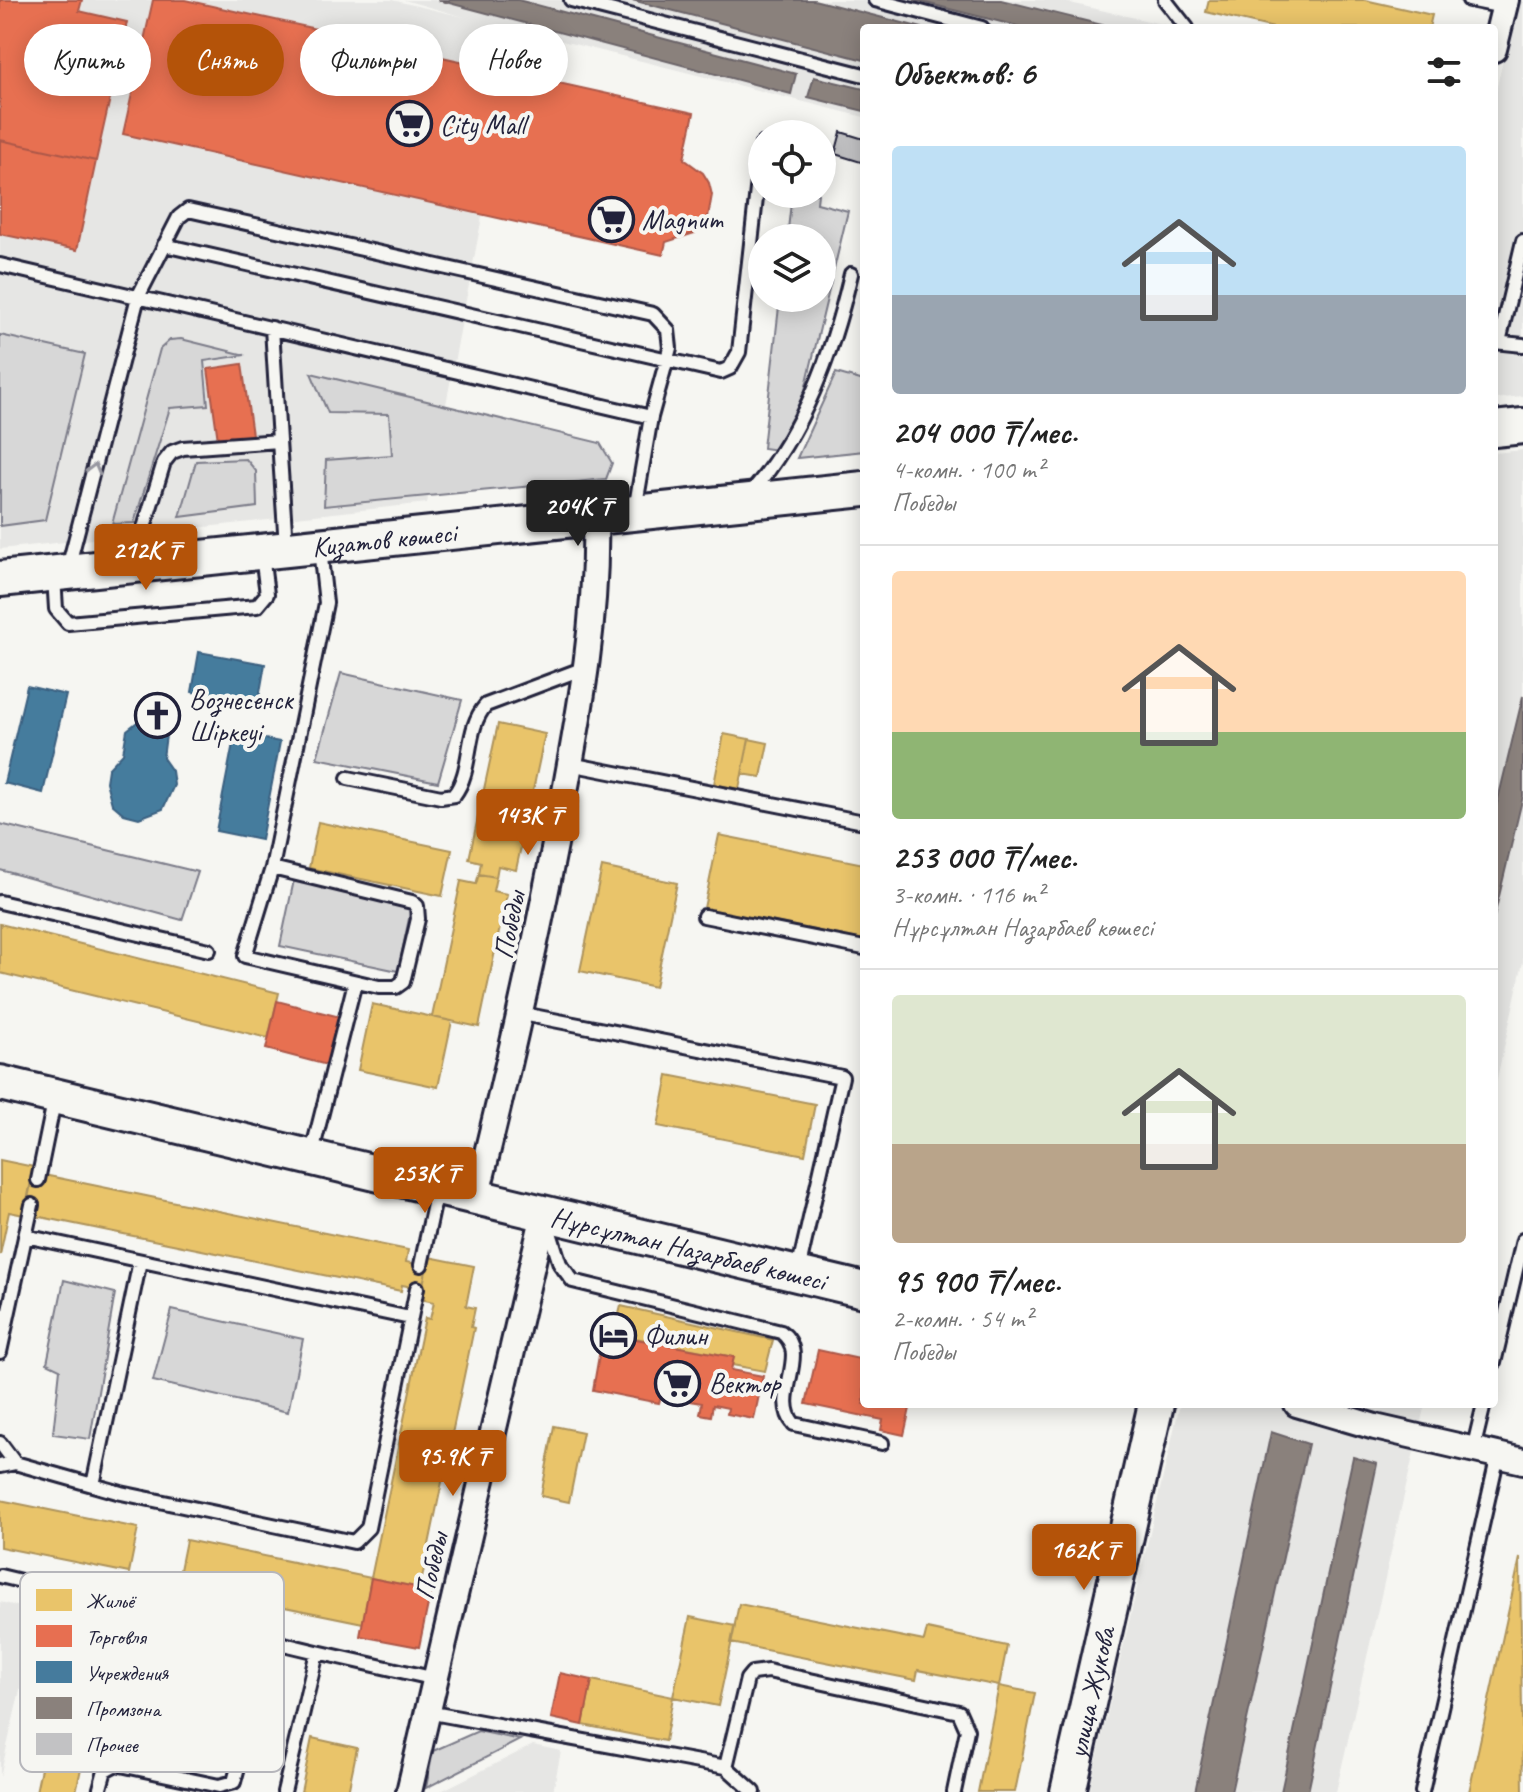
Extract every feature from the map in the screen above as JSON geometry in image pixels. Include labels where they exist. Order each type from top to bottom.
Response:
[{"type":"main road","points":[[1498,429],[1523,426]]},
{"type":"main road","name":"Кизатов көшесі","points":[[0,579],[860,489]]},
{"type":"main road","name":"Нұрсұлтан Назарбаев көшесі","points":[[0,1083],[860,1289]]},
{"type":"main road","name":"улица Жукова","points":[[1068,1792],[1155,1408]]},
{"type":"street","points":[[1498,33],[1505,4]]},
{"type":"street","name":"Победы","points":[[476,1198],[523,1014],[589,666],[596,568],[595,517]]},
{"type":"street","name":"Победы","points":[[409,1792],[544,1214]]},
{"type":"street","points":[[1311,1408],[1375,1427],[1523,1461]]},
{"type":"lane","points":[[571,0],[860,74]]},
{"type":"lane","points":[[875,0],[967,24]]},
{"type":"lane","points":[[1165,0],[1184,24]]},
{"type":"lane","points":[[1469,0],[1505,4]]},
{"type":"lane","points":[[164,245],[666,362],[721,372],[736,361],[754,208]]},
{"type":"lane","points":[[289,549],[267,588],[265,599],[257,606],[68,623],[56,609],[60,572],[138,297],[181,213],[193,211],[646,310],[668,330],[670,348],[651,417],[634,513]]},
{"type":"lane","points":[[1498,338],[1523,241]]},
{"type":"lane","points":[[0,265],[651,417]]},
{"type":"lane","points":[[744,502],[774,466],[808,410],[851,274]]},
{"type":"lane","points":[[272,328],[289,549],[326,603],[272,868],[245,956],[389,988],[403,982],[418,919],[417,906],[407,900],[272,868]]},
{"type":"lane","points":[[1498,342],[1523,345]]},
{"type":"lane","points":[[133,565],[164,462],[172,452],[279,441]]},
{"type":"lane","points":[[348,778],[441,797],[454,795],[462,782],[477,717],[486,705],[589,666]]},
{"type":"lane","points":[[570,764],[860,821]]},
{"type":"lane","points":[[0,902],[209,950]]},
{"type":"lane","points":[[704,916],[860,947]]},
{"type":"lane","points":[[311,1156],[355,982]]},
{"type":"lane","points":[[523,1014],[842,1077],[798,1274]]},
{"type":"lane","points":[[38,1180],[55,1097]]},
{"type":"lane","points":[[421,1265],[438,1189]]},
{"type":"lane","points":[[0,1352],[32,1205]]},
{"type":"lane","points":[[544,1214],[560,1264],[573,1281],[781,1332],[792,1343],[794,1352],[786,1400],[787,1416],[794,1424],[882,1443]]},
{"type":"lane","points":[[25,1236],[410,1318]]},
{"type":"lane","points":[[1498,1346],[1523,1240]]},
{"type":"lane","points":[[93,1485],[140,1261]]},
{"type":"lane","points":[[0,1466],[15,1463],[173,1505],[347,1542],[360,1540],[368,1528],[417,1288]]},
{"type":"lane","points":[[1473,1450],[1483,1408]]},
{"type":"lane","points":[[0,1443],[15,1463]]},
{"type":"lane","points":[[1422,1792],[1498,1455]]},
{"type":"lane","points":[[0,1576],[20,1581]]},
{"type":"lane","points":[[284,1643],[436,1679]]},
{"type":"lane","points":[[284,1792],[317,1652]]},
{"type":"lane","points":[[726,1767],[747,1679],[752,1673],[768,1671],[959,1712],[965,1717],[967,1730],[954,1792]]},
{"type":"lane","points":[[427,1712],[726,1767],[754,1792]]},
{"type":"lane","points":[[99,1792],[104,1772]]},
{"type":"lane","points":[[153,1772],[219,1786],[234,1782],[239,1772]]},
{"type":"shaded area","points":[[0,0],[392,0],[464,17],[404,0],[1057,0],[1161,24],[860,24],[860,116],[568,43],[568,24],[459,24],[459,96],[505,96],[427,503],[0,549]]},
{"type":"shaded area","points":[[1516,0],[1523,0],[1523,396],[1498,399],[1498,82]]},
{"type":"shaded area","points":[[790,208],[836,208],[848,211],[836,261],[836,224],[789,224]]},
{"type":"shaded area","points":[[778,312],[824,312],[799,415],[777,450],[763,448]]},
{"type":"shaded area","points":[[0,335],[85,354],[45,520],[0,526]]},
{"type":"shaded area","points":[[181,339],[245,355],[204,361],[208,405],[170,408],[134,523],[112,524],[160,349],[170,340]]},
{"type":"shaded area","points":[[311,373],[600,443],[612,463],[606,479],[324,506],[326,460],[392,455],[389,414],[328,413]]},
{"type":"shaded area","points":[[836,373],[860,380],[860,451],[797,458]]},
{"type":"shaded area","points":[[1523,450],[1523,962],[1498,1074],[1498,453]]},
{"type":"shaded area","points":[[246,459],[256,471],[257,507],[180,517],[196,461]]},
{"type":"shaded area","points":[[341,673],[462,700],[438,782],[317,758]]},
{"type":"shaded area","points":[[0,824],[198,872],[182,920],[0,870]]},
{"type":"shaded area","points":[[294,880],[411,909],[398,971],[280,946]]},
{"type":"shaded area","points":[[64,1280],[115,1293],[90,1439],[53,1434],[60,1369],[47,1363]]},
{"type":"shaded area","points":[[172,1310],[303,1339],[288,1412],[153,1381]]},
{"type":"shaded area","points":[[1179,1408],[1424,1408],[1336,1792],[1089,1792]]},
{"type":"shaded area","points":[[0,1602],[20,1607],[20,1690],[0,1777]]},
{"type":"shaded area","points":[[478,1731],[520,1740],[426,1788],[433,1751]]},
{"type":"shaded area","points":[[533,1745],[561,1751],[553,1792],[439,1792]]},
{"type":"building: Жильё","points":[[1209,0],[1365,0],[1432,15],[1430,24],[1257,24],[1206,12]]},
{"type":"building: Жильё","points":[[498,724],[545,734],[516,870],[498,866],[496,877],[479,874],[481,862],[469,859]]},
{"type":"building: Жильё","points":[[724,734],[749,739],[739,789],[714,784]]},
{"type":"building: Жильё","points":[[749,739],[768,743],[761,777],[742,774]]},
{"type":"building: Жильё","points":[[318,822],[452,850],[442,896],[309,868]]},
{"type":"building: Жильё","points":[[719,835],[860,863],[860,939],[704,908]]},
{"type":"building: Жильё","points":[[602,867],[677,883],[655,987],[580,971]]},
{"type":"building: Жильё","points":[[479,874],[496,877],[493,891],[507,894],[479,1027],[432,1017],[461,881],[476,884]]},
{"type":"building: Жильё","points":[[0,924],[279,993],[268,1038],[0,973]]},
{"type":"building: Жильё","points":[[372,1004],[452,1021],[438,1087],[358,1070]]},
{"type":"building: Жильё","points":[[668,1075],[815,1104],[805,1155],[658,1126]]},
{"type":"building: Жильё","points":[[0,1160],[34,1167],[24,1215],[9,1212],[0,1255]]},
{"type":"building: Жильё","points":[[44,1175],[408,1250],[406,1262],[427,1266],[422,1289],[402,1285],[401,1291],[36,1216],[27,1204],[32,1178],[44,1181]]},
{"type":"building: Жильё","points":[[429,1257],[474,1266],[466,1306],[475,1308],[471,1327],[474,1328],[420,1588],[371,1578],[425,1318],[430,1319],[434,1302],[420,1299]]},
{"type":"building: Жильё","points":[[621,1306],[773,1340],[765,1371],[732,1365],[734,1357],[614,1334]]},
{"type":"building: Жильё","points":[[554,1426],[583,1432],[569,1502],[541,1496]]},
{"type":"building: Жильё","points":[[0,1500],[138,1528],[129,1572],[0,1547]]},
{"type":"building: Жильё","points":[[186,1540],[371,1578],[363,1623],[284,1607],[284,1572],[180,1572]]},
{"type":"building: Жильё","points":[[1520,1558],[1523,1792],[1469,1792]]},
{"type":"building: Жильё","points":[[739,1604],[924,1641],[927,1629],[1007,1646],[999,1686],[918,1670],[916,1680],[731,1643]]},
{"type":"building: Жильё","points":[[690,1617],[735,1626],[718,1706],[673,1697]]},
{"type":"building: Жильё","points":[[592,1680],[673,1697],[665,1741],[583,1725]]},
{"type":"building: Жильё","points":[[999,1686],[1035,1693],[1015,1792],[978,1792]]},
{"type":"building: Жильё","points":[[312,1738],[357,1748],[348,1792],[301,1792]]},
{"type":"building: Жильё","points":[[40,1772],[80,1772],[76,1792],[36,1792]]},
{"type":"building: Торговля","points":[[0,0],[82,0],[79,11],[127,22],[24,24],[24,96],[110,96],[96,161],[0,140]]},
{"type":"building: Торговля","name":"City Mall","points":[[153,0],[185,0],[300,26],[300,96],[443,96],[443,57],[459,61],[459,96],[568,96],[568,85],[694,113],[684,159],[703,173],[709,183],[712,195],[708,217],[695,233],[666,242],[663,255],[123,134],[132,96],[151,96],[151,24],[148,24]]},
{"type":"building: Торговля","points":[[0,140],[96,161],[77,250],[0,234]]},
{"type":"building: Торговля","points":[[242,364],[252,435],[218,440],[208,369]]},
{"type":"building: Торговля","points":[[277,1001],[340,1017],[327,1065],[266,1049]]},
{"type":"building: Торговля","name":"Вектор","points":[[609,1334],[734,1357],[731,1370],[763,1376],[754,1419],[727,1414],[728,1408],[713,1405],[711,1416],[700,1414],[702,1403],[661,1396],[659,1403],[593,1390],[601,1344],[607,1345]]},
{"type":"building: Торговля","points":[[818,1350],[860,1359],[860,1408],[910,1408],[904,1435],[881,1430],[883,1420],[806,1404]]},
{"type":"building: Торговля","points":[[371,1578],[431,1590],[419,1647],[360,1636]]},
{"type":"building: Торговля","points":[[560,1673],[592,1680],[583,1725],[551,1718]]},
{"type":"building: Учреждения","points":[[199,652],[265,664],[258,704],[192,692]]},
{"type":"building: Учреждения","points":[[27,686],[66,695],[43,793],[4,783]]},
{"type":"building: Учреждения","points":[[141,719],[154,720],[163,727],[166,735],[163,758],[172,771],[174,785],[163,809],[139,818],[124,814],[112,804],[106,782],[108,769],[123,753],[127,730]]},
{"type":"building: Учреждения","points":[[235,733],[280,742],[261,840],[216,831]]},
{"type":"building: Промзона","points":[[438,0],[518,0],[796,74],[791,94],[568,35],[568,24],[528,24]]},
{"type":"building: Промзона","points":[[632,0],[814,0],[907,24],[860,24],[860,59]]},
{"type":"building: Промзона","points":[[914,0],[1001,0],[1098,24],[1009,24]]},
{"type":"building: Промзона","points":[[814,77],[860,88],[860,110],[808,97]]},
{"type":"building: Промзона","points":[[1523,696],[1523,796],[1498,900],[1498,799]]},
{"type":"building: Промзона","points":[[1271,1432],[1308,1444],[1231,1792],[1195,1792]]},
{"type":"building: Промзона","points":[[1353,1457],[1377,1464],[1308,1792],[1281,1792]]},
{"type":"building: Прочее","points":[[841,132],[860,138],[860,162],[836,154]]},
{"type":"place","name":"City Mall","points":[[409,124]]},
{"type":"place","name":"Magnum","points":[[611,219]]},
{"type":"place","name":"Вознесенск Шіркеуі","points":[[158,715]]},
{"type":"place","name":"Филин","points":[[613,1335]]},
{"type":"place","name":"Вектор","points":[[678,1383]]}]
